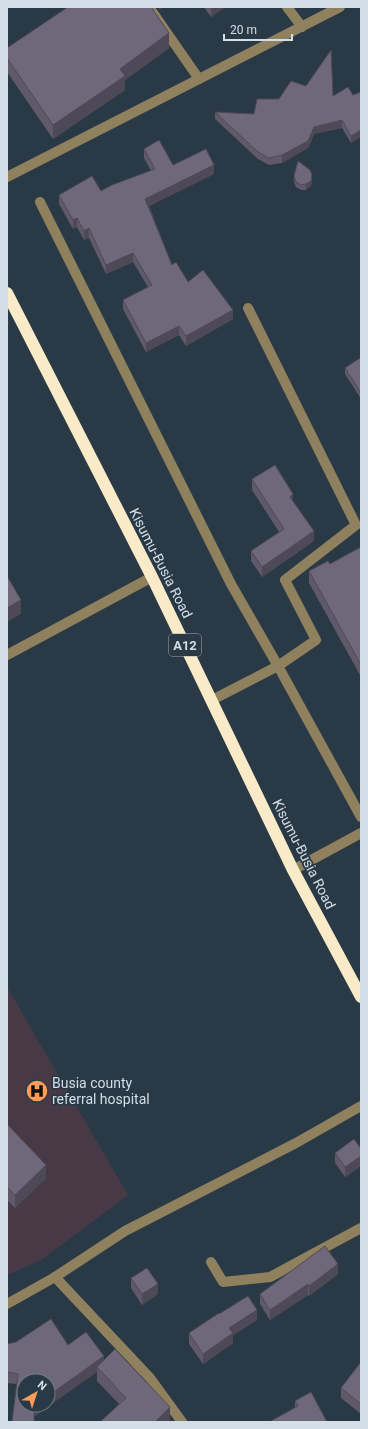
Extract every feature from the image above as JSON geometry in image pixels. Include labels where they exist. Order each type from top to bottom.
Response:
[{"type":"highway","name":"Kisumu-Busia Road","points":[[7,293],[152,577],[293,870],[361,997]]},
{"type":"street","points":[[149,7],[199,79]]},
{"type":"street","points":[[287,7],[302,27]]},
{"type":"street","points":[[7,177],[340,7]]},
{"type":"street","points":[[40,202],[228,577],[361,817]]},
{"type":"street","points":[[212,700],[278,666],[316,640],[285,580],[356,525],[248,308]]},
{"type":"street","points":[[7,655],[152,577]]},
{"type":"street","points":[[293,870],[361,833]]},
{"type":"street","points":[[7,1304],[55,1277],[125,1231],[296,1143],[361,1106]]},
{"type":"street","points":[[211,1262],[223,1282],[270,1277],[361,1228]]},
{"type":"street","points":[[55,1277],[150,1378],[182,1422]]},
{"type":"shaded area","name":"Busia county referral hospital","points":[[7,987],[128,1195],[41,1260],[7,1275]]},
{"type":"building","points":[[68,7],[151,7],[169,33],[120,69],[125,76],[53,125],[7,58],[7,48]]},
{"type":"building","points":[[331,50],[333,96],[348,87],[353,95],[361,92],[361,130],[351,136],[342,120],[314,127],[308,141],[282,155],[269,158],[258,152],[215,112],[254,114],[257,99],[279,99],[291,81],[306,86]]},
{"type":"building","points":[[159,140],[173,165],[206,149],[214,165],[145,199],[172,265],[176,262],[188,282],[203,270],[233,310],[186,336],[179,326],[146,343],[123,300],[152,285],[133,253],[106,265],[89,228],[84,231],[77,218],[73,220],[59,195],[92,176],[101,191],[112,185],[155,169],[144,149]]},
{"type":"building","points":[[298,161],[310,170],[312,175],[311,181],[306,184],[301,185],[296,182],[294,176]]},
{"type":"building","points":[[360,358],[361,359],[361,393],[345,368]]},
{"type":"building","points":[[275,465],[293,494],[290,497],[314,531],[262,567],[251,551],[284,529],[252,479]]},
{"type":"building","points":[[361,547],[360,663],[309,571],[328,561],[330,564]]},
{"type":"building","points":[[7,576],[21,600],[7,608]]},
{"type":"building","points":[[7,1124],[46,1165],[15,1195],[7,1187]]},
{"type":"building","points":[[354,1139],[361,1149],[361,1156],[345,1167],[335,1153]]},
{"type":"building","points":[[325,1246],[338,1264],[309,1286],[308,1284],[270,1310],[260,1294]]},
{"type":"building","points":[[147,1268],[158,1284],[142,1294],[131,1278]]},
{"type":"building","points":[[248,1296],[257,1310],[229,1328],[233,1333],[203,1354],[189,1333]]},
{"type":"building","points":[[51,1319],[68,1345],[86,1332],[104,1356],[56,1390],[56,1373],[16,1374],[7,1372],[7,1344],[16,1342]]},
{"type":"building","points":[[115,1349],[170,1407],[155,1422],[100,1422],[126,1398],[97,1367]]},
{"type":"building","points":[[361,1362],[361,1404],[341,1388]]},
{"type":"building","points":[[16,1390],[16,1413],[34,1413],[34,1422],[12,1422]]},
{"type":"building","points":[[311,1392],[327,1422],[271,1422],[298,1406],[295,1401]]},
{"type":"place","name":"Busia county referral hospital","points":[[37,1091]]}]
